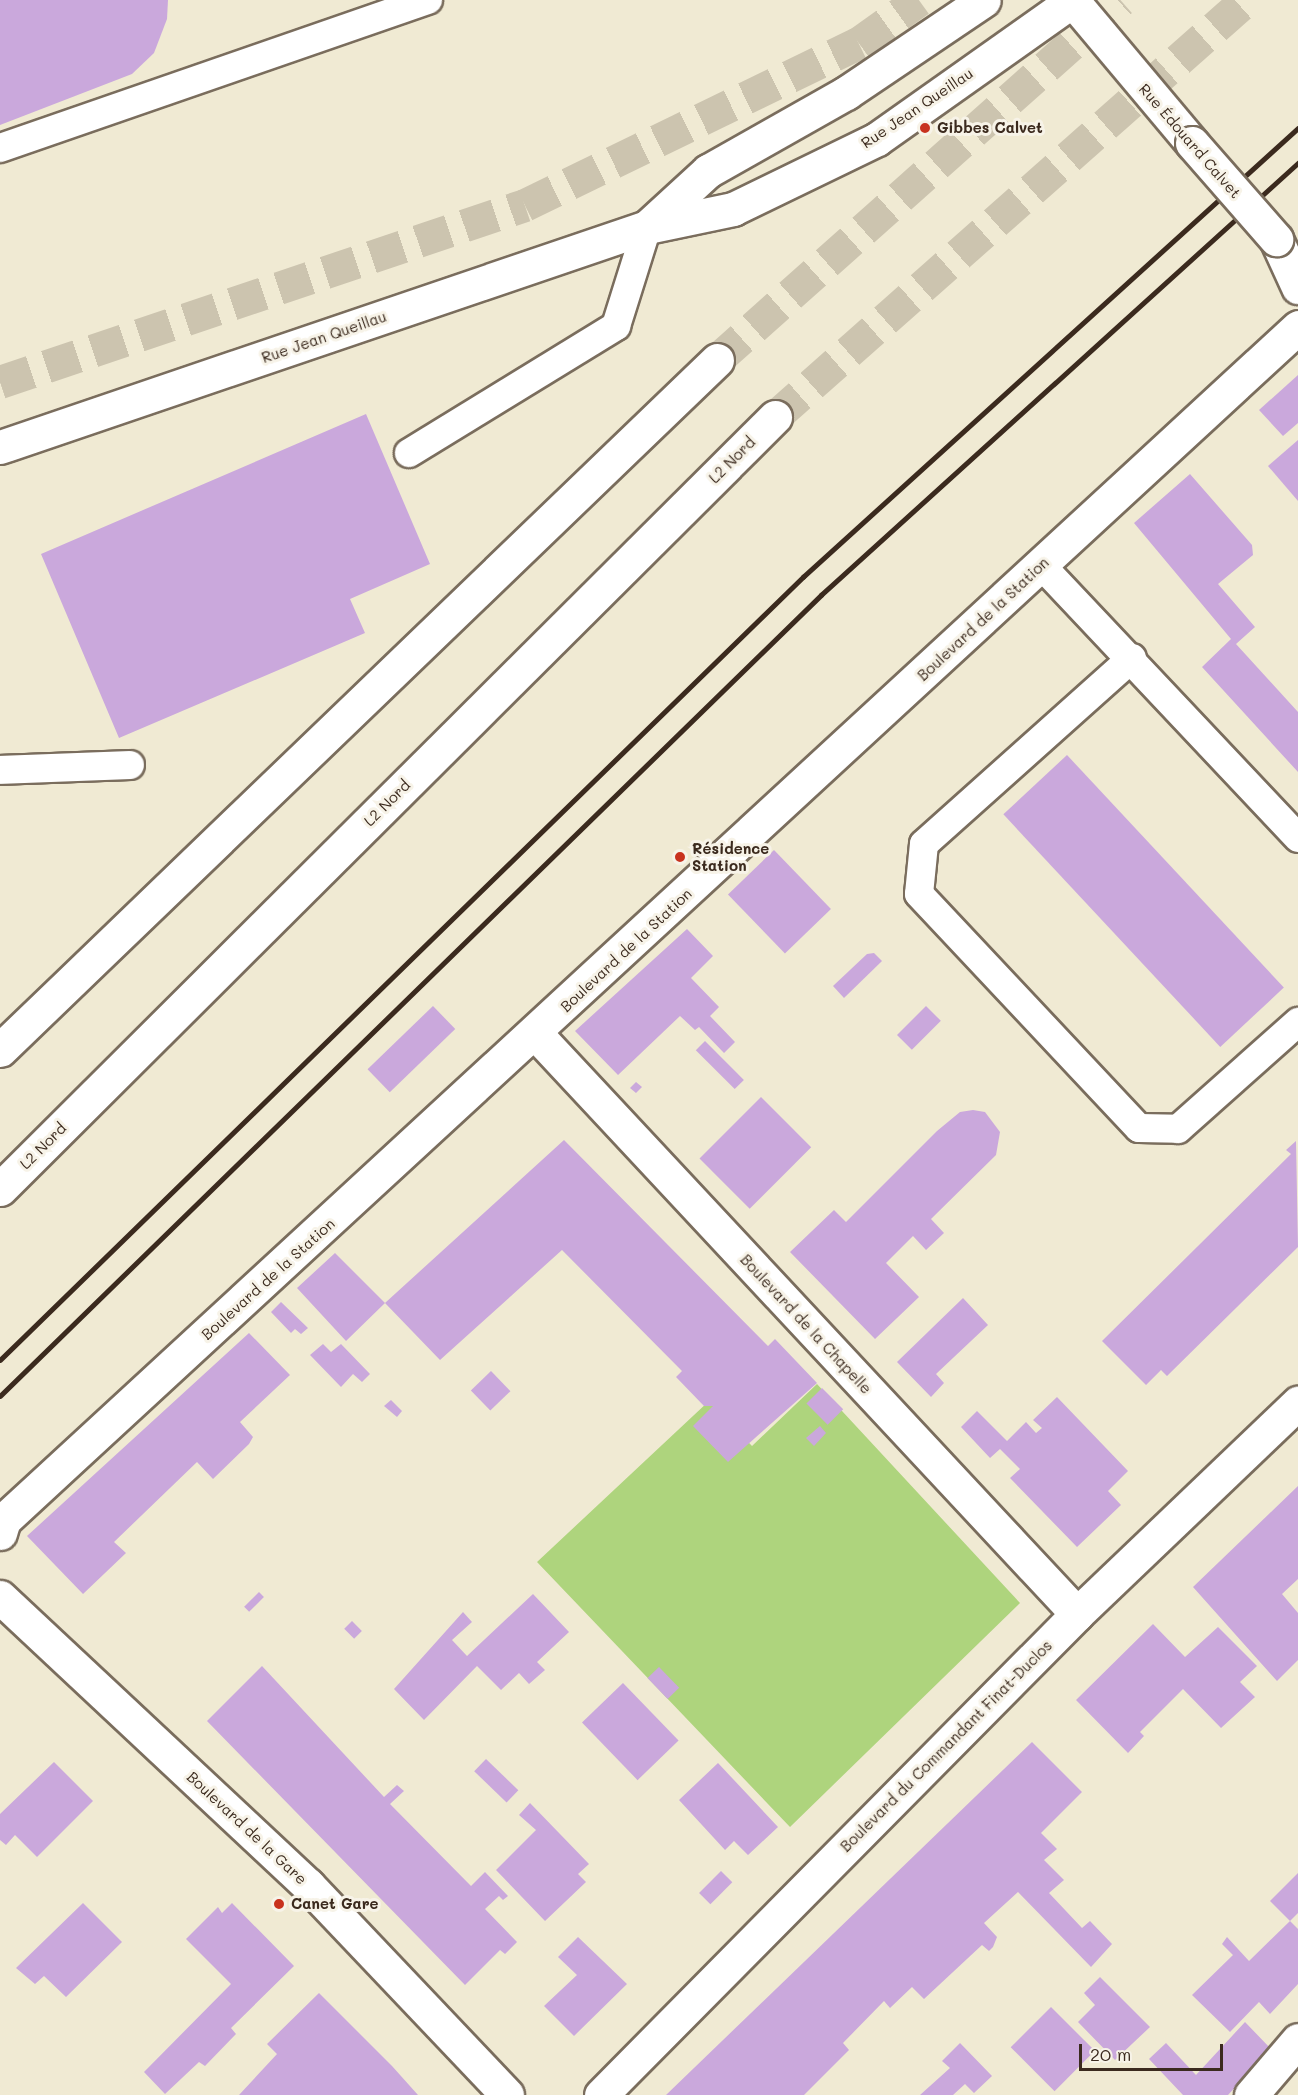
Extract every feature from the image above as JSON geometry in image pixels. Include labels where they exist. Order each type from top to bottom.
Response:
[{"type":"main road","name":"Rue Jean Queillau","points":[[647,227],[708,171],[846,93],[984,0]]},
{"type":"main road","name":"Rue Jean Queillau","points":[[0,447],[647,227],[733,209],[877,139],[1072,0]]},
{"type":"main road","name":"Rue Édouard Calvet","points":[[1072,0],[1276,239],[1298,287]]},
{"type":"main road","name":"Boulevard de la Station","points":[[2,1527],[1298,327]]},
{"type":"main road","points":[[0,1050],[717,360]]},
{"type":"main road","name":"L2 Nord","points":[[0,1189],[775,417]]},
{"type":"main road","name":"Boulevard de la Chapelle","points":[[536,1034],[1077,1614]]},
{"type":"main road","name":"Boulevard du Commandant Finat-Duclos","points":[[601,2095],[1077,1614],[1298,1403]]},
{"type":"main road","name":"Boulevard de la Gare","points":[[0,1597],[308,1885],[507,2095]]},
{"type":"main road","points":[[1251,2095],[1298,2040]]},
{"type":"lane","points":[[0,148],[428,0]]},
{"type":"lane","points":[[409,453],[616,326],[647,227]]},
{"type":"lane","points":[[1041,565],[1132,658],[1298,838]]},
{"type":"lane","points":[[1132,658],[924,844],[919,894],[1139,1128],[1178,1129],[1298,1022]]},
{"type":"lane","points":[[0,770],[130,765]]},
{"type":"green space","points":[[817,1384],[1020,1603],[790,1827],[537,1562],[709,1401],[752,1446]]},
{"type":"building","points":[[0,0],[168,0],[167,19],[154,53],[132,74],[0,125]]},
{"type":"building","points":[[1298,375],[1298,423],[1283,436],[1259,410]]},
{"type":"building","points":[[366,414],[430,564],[350,599],[365,633],[119,738],[41,554]]},
{"type":"building","points":[[1298,440],[1298,501],[1268,466]]},
{"type":"building","points":[[1190,474],[1252,545],[1253,555],[1218,584],[1255,627],[1236,644],[1298,712],[1298,772],[1202,667],[1231,639],[1134,523]]},
{"type":"building","points":[[1067,755],[1284,988],[1220,1047],[1003,814]]},
{"type":"building","points":[[774,850],[831,909],[785,953],[728,894]]},
{"type":"building","points":[[687,929],[713,956],[691,978],[719,1007],[710,1016],[735,1042],[724,1053],[699,1027],[695,1030],[680,1016],[618,1075],[575,1031]]},
{"type":"building","points":[[874,953],[882,961],[844,998],[833,986],[867,954]]},
{"type":"building","points":[[433,1006],[455,1029],[390,1092],[368,1069]]},
{"type":"building","points":[[926,1006],[941,1021],[912,1050],[897,1035]]},
{"type":"building","points":[[705,1041],[744,1080],[735,1089],[696,1050]]},
{"type":"building","points":[[636,1082],[642,1087],[636,1093],[630,1088]]},
{"type":"building","points":[[761,1097],[811,1147],[750,1209],[699,1159]]},
{"type":"building","points":[[973,1110],[985,1112],[1000,1132],[996,1155],[931,1219],[944,1233],[926,1250],[913,1236],[886,1263],[919,1297],[875,1339],[790,1252],[834,1210],[846,1222],[937,1131],[960,1112]]},
{"type":"building","points":[[564,1140],[768,1346],[775,1339],[817,1383],[728,1462],[693,1426],[713,1406],[704,1406],[676,1377],[682,1371],[562,1250],[440,1360],[385,1303]]},
{"type":"building","points":[[1296,1141],[1298,1247],[1167,1376],[1161,1370],[1146,1385],[1102,1341],[1291,1154],[1286,1150]]},
{"type":"building","points":[[335,1253],[385,1303],[346,1341],[297,1288]]},
{"type":"building","points":[[963,1298],[988,1325],[936,1374],[944,1383],[931,1397],[897,1362]]},
{"type":"building","points":[[281,1302],[308,1328],[301,1334],[295,1329],[291,1333],[271,1312]]},
{"type":"building","points":[[249,1333],[290,1375],[240,1422],[253,1437],[249,1444],[213,1479],[197,1462],[114,1542],[126,1553],[83,1594],[27,1536]]},
{"type":"building","points":[[323,1344],[331,1352],[341,1344],[370,1374],[362,1382],[353,1374],[341,1387],[310,1355]]},
{"type":"building","points":[[491,1371],[510,1391],[490,1411],[471,1390]]},
{"type":"building","points":[[822,1388],[843,1409],[828,1425],[806,1404]]},
{"type":"building","points":[[1057,1397],[1128,1471],[1108,1491],[1121,1505],[1077,1547],[1010,1478],[1020,1469],[1000,1449],[990,1458],[961,1427],[977,1411],[1007,1441],[1026,1422],[1036,1433],[1042,1428],[1033,1420]]},
{"type":"building","points":[[391,1400],[402,1411],[397,1417],[384,1406]]},
{"type":"building","points":[[820,1426],[826,1433],[814,1446],[806,1438]]},
{"type":"building","points":[[1298,1486],[1298,1579],[1282,1594],[1298,1613],[1298,1660],[1277,1681],[1193,1587]]},
{"type":"building","points":[[259,1592],[264,1597],[249,1612],[244,1607]]},
{"type":"building","points":[[533,1594],[569,1632],[537,1662],[545,1670],[529,1684],[519,1673],[501,1690],[477,1666],[424,1720],[394,1689],[463,1612],[472,1622],[452,1640],[467,1656]]},
{"type":"building","points":[[352,1621],[362,1631],[354,1639],[344,1629]]},
{"type":"building","points":[[1153,1624],[1185,1657],[1218,1627],[1257,1666],[1240,1682],[1255,1697],[1221,1728],[1183,1689],[1140,1732],[1144,1736],[1128,1753],[1076,1700]]},
{"type":"building","points":[[262,1666],[384,1797],[397,1785],[404,1791],[390,1804],[471,1886],[485,1872],[508,1896],[503,1900],[499,1896],[485,1909],[517,1942],[505,1954],[500,1950],[465,1985],[207,1721]]},
{"type":"building","points":[[659,1667],[679,1688],[668,1699],[647,1678]]},
{"type":"building","points":[[623,1683],[679,1741],[638,1780],[582,1723]]},
{"type":"building","points":[[1032,1742],[1082,1792],[1041,1833],[1057,1849],[1044,1860],[1064,1880],[1049,1893],[1082,1928],[1090,1921],[1112,1944],[1091,1967],[1018,1892],[984,1923],[997,1937],[989,1951],[982,1945],[924,1999],[912,1987],[890,2008],[884,2001],[843,2043],[849,2050],[804,2095],[666,2095]]},
{"type":"building","points":[[486,1759],[518,1790],[507,1802],[474,1771]]},
{"type":"building","points":[[54,1762],[93,1801],[37,1857],[15,1835],[6,1845],[0,1840],[0,1814]]},
{"type":"building","points":[[718,1763],[778,1827],[748,1855],[734,1841],[725,1850],[679,1800]]},
{"type":"building","points":[[530,1803],[589,1864],[578,1874],[586,1882],[545,1921],[496,1870],[536,1830],[519,1815]]},
{"type":"building","points":[[721,1871],[732,1882],[710,1904],[699,1893]]},
{"type":"building","points":[[1298,1873],[1298,1913],[1290,1921],[1270,1901]]},
{"type":"building","points":[[83,1903],[122,1942],[66,1997],[44,1976],[35,1984],[16,1968]]},
{"type":"building","points":[[232,1903],[294,1966],[231,2028],[236,2034],[205,2066],[199,2062],[165,2094],[144,2072],[231,1984],[186,1939],[218,1907],[222,1913]]},
{"type":"building","points":[[1290,1921],[1298,1929],[1298,1984],[1270,2014],[1259,2002],[1230,2032],[1192,1995],[1233,1955],[1222,1944],[1227,1937],[1249,1961]]},
{"type":"building","points":[[578,1937],[627,1984],[574,2036],[544,2006],[577,1975],[558,1957]]},
{"type":"building","points":[[1100,1977],[1150,2027],[1115,2060],[1078,2022],[1095,2005],[1084,1993]]},
{"type":"building","points":[[319,1993],[418,2095],[239,2095],[277,2054],[267,2044]]},
{"type":"building","points":[[1051,2007],[1095,2051],[1055,2091],[1011,2047]]},
{"type":"building","points":[[1245,2022],[1271,2049],[1228,2095],[1183,2095],[1149,2059],[1166,2043],[1196,2075]]},
{"type":"building","points":[[960,2043],[992,2076],[974,2093],[965,2084],[953,2095],[920,2095],[950,2068],[942,2061]]},
{"type":"tunnel","points":[[0,382],[525,205],[859,43],[919,0]]},
{"type":"tunnel","points":[[717,360],[1121,0]]},
{"type":"tunnel","points":[[775,417],[1246,0]]},
{"type":"railway","points":[[0,1360],[803,577],[1298,128]]},
{"type":"railway","points":[[0,1396],[821,595],[1298,163]]},
{"type":"place","name":"Gibbes Calvet","points":[[925,128]]},
{"type":"place","name":"Résidence Station","points":[[680,857]]},
{"type":"place","name":"Canet Gare","points":[[279,1904]]}]
